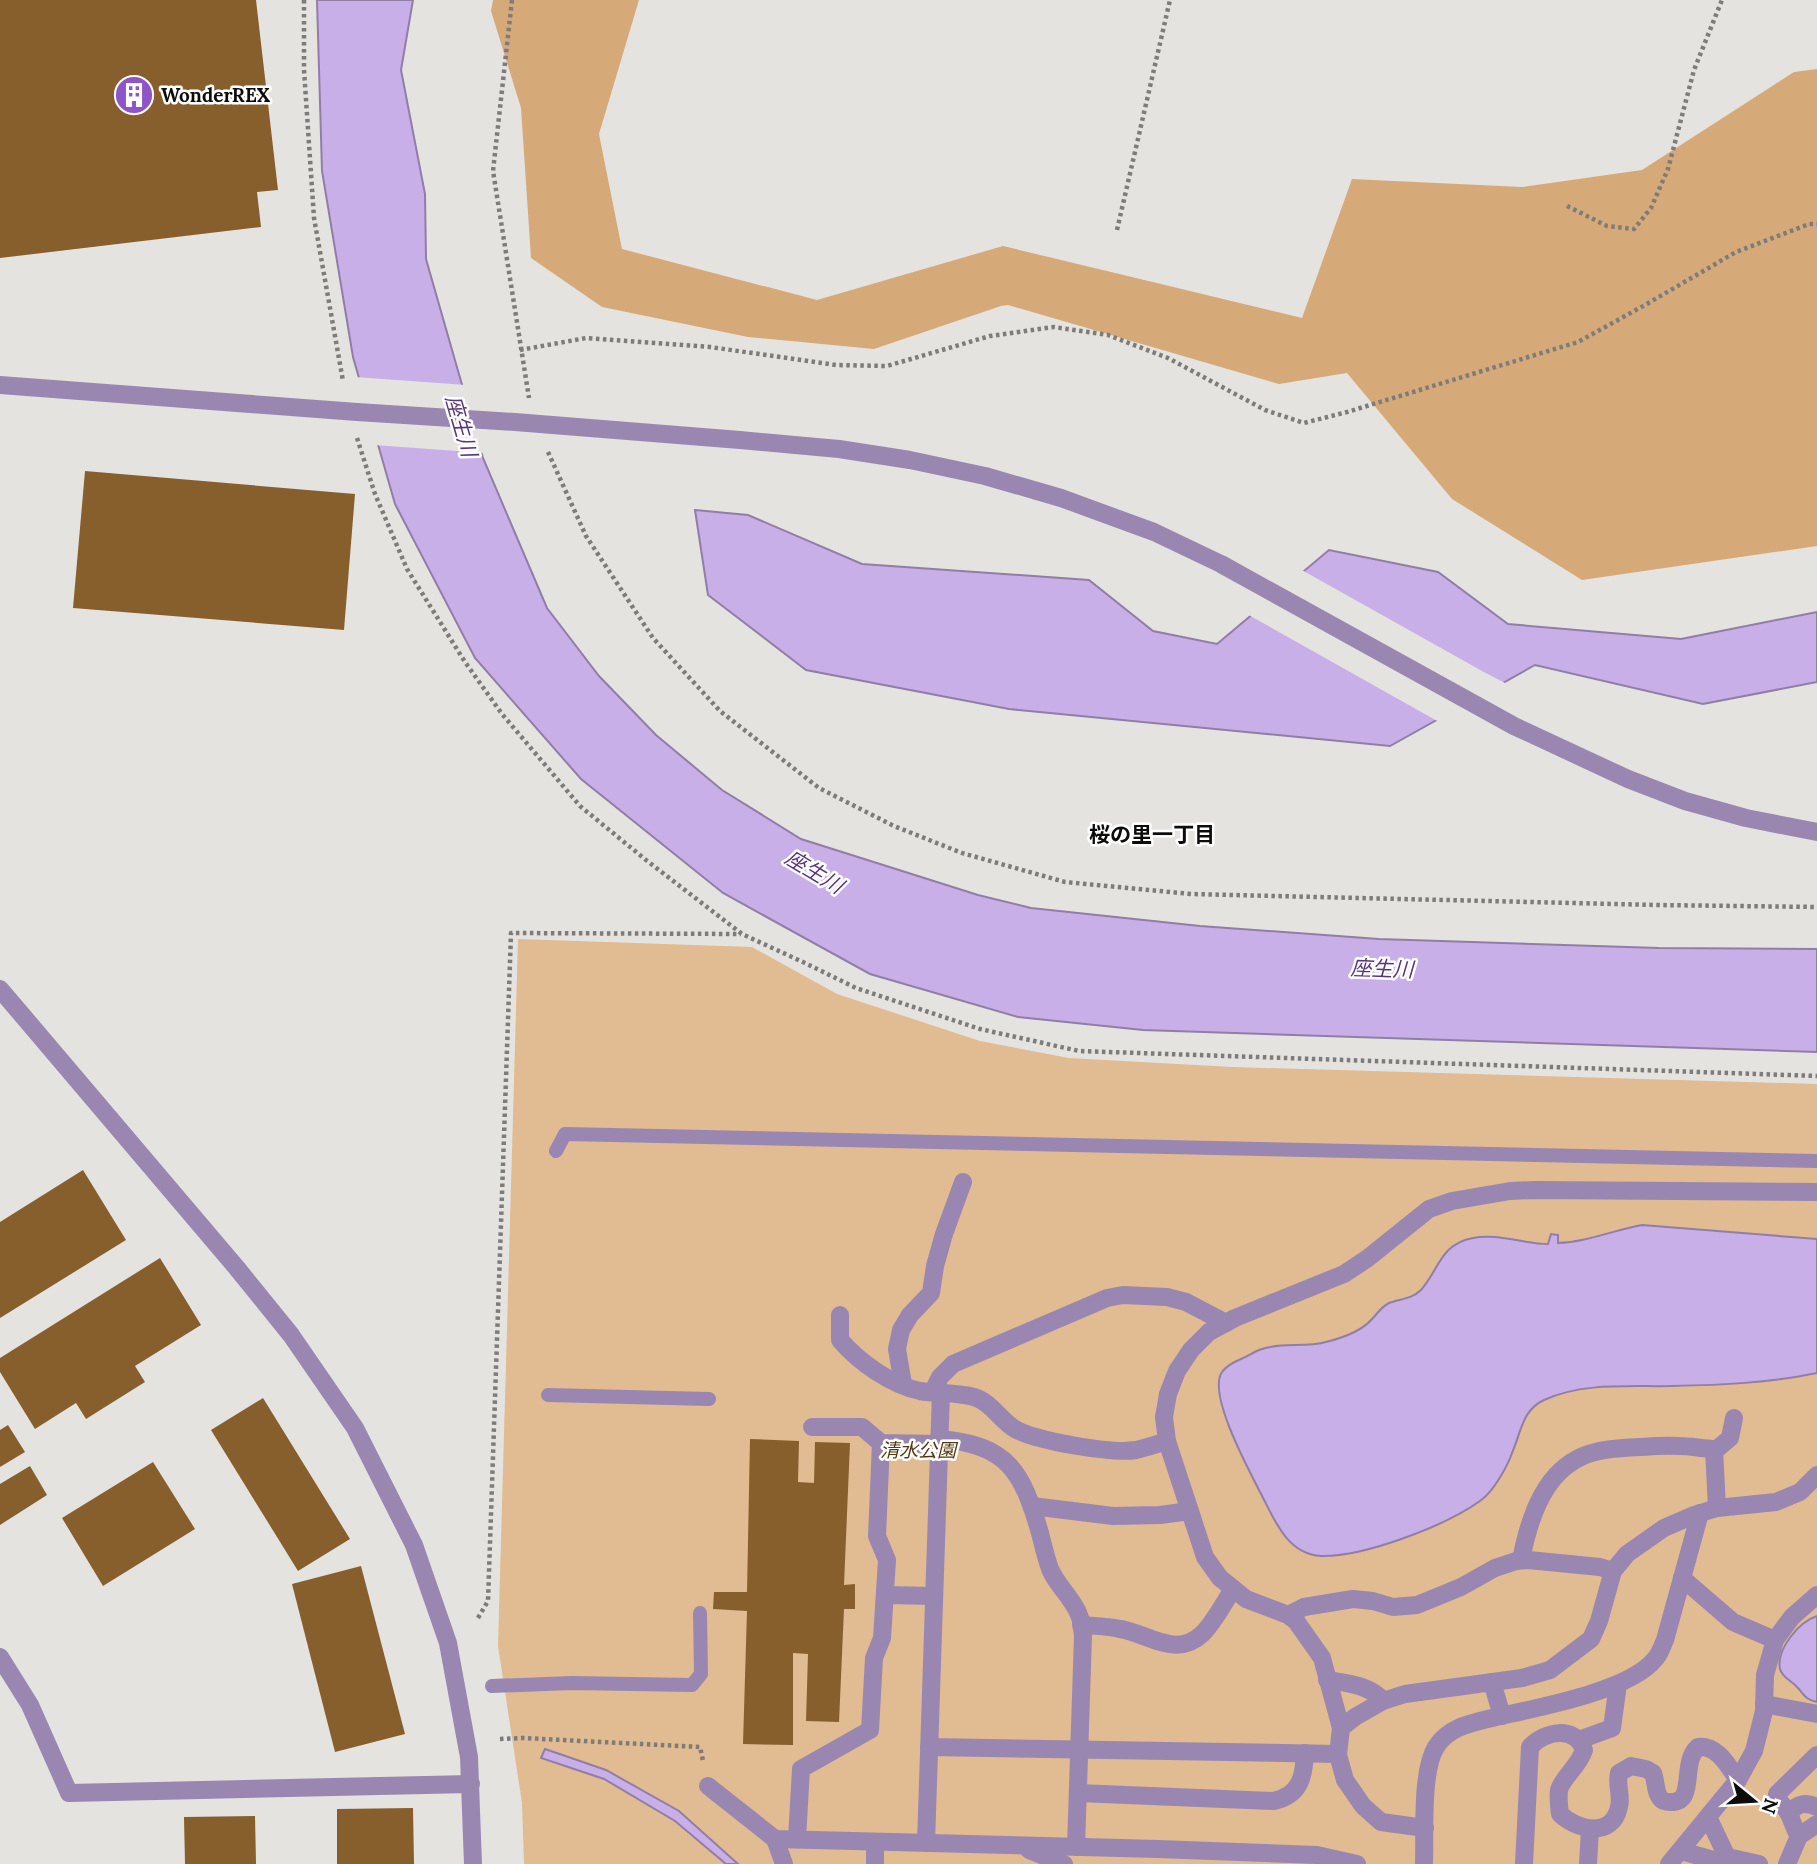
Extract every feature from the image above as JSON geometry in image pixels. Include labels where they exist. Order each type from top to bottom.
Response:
[{"type":"street","points":[[0,385],[515,422],[839,449],[985,476],[1061,498],[1165,538],[1221,564],[1514,726],[1628,779],[1685,801],[1734,815],[1817,832]]},
{"type":"street","points":[[0,989],[291,1335],[355,1428],[414,1545],[448,1643],[469,1757],[473,1864]]},
{"type":"street","points":[[903,1384],[897,1349],[901,1330],[910,1315],[931,1293],[944,1234],[963,1182]]},
{"type":"street","points":[[1425,1828],[1381,1822],[1363,1807],[1345,1780],[1338,1754],[1341,1728],[1322,1658],[1296,1621],[1288,1615],[1246,1599],[1220,1578],[1205,1557],[1167,1441],[1164,1417],[1168,1394],[1177,1371],[1191,1350],[1209,1332],[1344,1274],[1429,1209],[1452,1201],[1510,1191],[1535,1190],[1817,1192]]},
{"type":"street","points":[[926,1843],[939,1442],[937,1392],[940,1377],[953,1364],[1107,1297],[1167,1297],[1201,1308],[1226,1323]]},
{"type":"street","points":[[840,1315],[840,1340],[867,1365],[888,1378],[919,1390],[977,1398],[1017,1430],[1068,1444],[1118,1450],[1135,1450],[1167,1441]]},
{"type":"street","points":[[1521,1560],[1526,1531],[1545,1490],[1561,1469],[1578,1458],[1604,1450],[1677,1445],[1714,1449],[1730,1438],[1734,1418]]},
{"type":"street","points":[[812,1427],[862,1427],[881,1443],[959,1441],[987,1450],[1006,1461],[1018,1476],[1029,1496],[1051,1570],[1079,1615],[1083,1636],[1076,1847]]},
{"type":"street","points":[[797,1839],[801,1769],[870,1730],[874,1658],[882,1638],[887,1560],[877,1536],[881,1443]]},
{"type":"street","points":[[1424,1864],[1429,1766],[1435,1749],[1445,1736],[1461,1726],[1560,1702],[1618,1684],[1641,1672],[1656,1658],[1665,1640],[1682,1578],[1709,1511],[1714,1449]]},
{"type":"street","points":[[1341,1728],[1383,1701],[1405,1694],[1522,1678],[1549,1670],[1591,1640],[1613,1572],[1627,1554],[1664,1528],[1709,1511],[1776,1502],[1813,1485]]},
{"type":"street","points":[[1032,1506],[1112,1516],[1190,1511]]},
{"type":"street","points":[[1288,1615],[1304,1607],[1353,1599],[1393,1607],[1417,1605],[1461,1587],[1495,1568],[1521,1560],[1600,1567],[1613,1572]]},
{"type":"street","points":[[1682,1578],[1734,1622],[1775,1640]]},
{"type":"street","points":[[1081,1625],[1121,1629],[1165,1644],[1192,1641],[1203,1634],[1233,1589]]},
{"type":"street","points":[[884,1595],[934,1596]]},
{"type":"street","points":[[1675,1858],[1738,1780],[1754,1751],[1764,1704],[1765,1675],[1775,1640],[1792,1617],[1817,1595]]},
{"type":"street","points":[[0,1657],[30,1706],[69,1793],[471,1784]]},
{"type":"street","points":[[1327,1679],[1377,1692],[1383,1701]]},
{"type":"street","points":[[1492,1682],[1502,1716]]},
{"type":"street","points":[[1579,1740],[1612,1728],[1618,1684]]},
{"type":"street","points":[[1764,1704],[1817,1714]]},
{"type":"street","points":[[1524,1864],[1530,1747],[1536,1740],[1557,1733],[1575,1736],[1579,1740],[1584,1750],[1579,1762],[1561,1785],[1560,1814],[1574,1824],[1590,1829],[1600,1828],[1615,1818],[1620,1804],[1617,1780],[1619,1773],[1631,1766],[1639,1766],[1653,1773],[1659,1796],[1668,1802],[1682,1799],[1690,1757],[1698,1747],[1713,1749],[1738,1780]]},
{"type":"street","points":[[929,1747],[1338,1754]]},
{"type":"street","points":[[1078,1793],[1274,1801],[1284,1798],[1300,1783],[1305,1753]]},
{"type":"street","points":[[1799,1836],[1777,1794],[1817,1755]]},
{"type":"street","points":[[709,1786],[775,1839],[784,1864]]},
{"type":"street","points":[[1790,1815],[1799,1804],[1805,1803],[1817,1808]]},
{"type":"street","points":[[1708,1817],[1720,1861]]},
{"type":"street","points":[[1787,1864],[1799,1836],[1817,1824]]},
{"type":"street","points":[[1588,1864],[1590,1829]]},
{"type":"street","points":[[775,1839],[1317,1855],[1357,1864]]},
{"type":"street","points":[[875,1842],[875,1864]]},
{"type":"street","points":[[1017,1845],[1064,1864]]},
{"type":"street","points":[[1147,1864],[1158,1849]]},
{"type":"street","points":[[1675,1858],[1759,1864]]},
{"type":"lane","points":[[556,1151],[565,1134],[1817,1161]]},
{"type":"lane","points":[[548,1395],[709,1399]]},
{"type":"lane","points":[[492,1686],[560,1683],[692,1685],[701,1674],[700,1613]]},
{"type":"path","points":[[304,0],[304,71],[314,218],[343,381]]},
{"type":"path","points":[[512,0],[493,171],[530,402]]},
{"type":"path","points":[[1117,230],[1170,0]]},
{"type":"path","points":[[1567,206],[1607,226],[1634,229],[1651,208],[1668,169],[1694,70],[1722,0]]},
{"type":"path","points":[[520,350],[586,338],[710,347],[836,365],[887,366],[990,336],[1054,327],[1108,335],[1168,358],[1265,410],[1304,423],[1578,342],[1736,252],[1809,224],[1817,224]]},
{"type":"path","points":[[357,438],[375,494],[407,569],[465,662],[502,713],[580,806],[742,934],[856,988],[980,1029],[1079,1051],[1817,1076]]},
{"type":"path","points":[[548,451],[586,536],[653,638],[720,710],[819,788],[894,826],[962,853],[1065,882],[1191,894],[1817,906]]},
{"type":"path","points":[[478,1618],[488,1601],[511,933],[742,934]]},
{"type":"path","points":[[500,1739],[700,1747],[709,1786]]},
{"type":"green space","name":"清水公園","points":[[518,939],[752,947],[837,994],[980,1041],[1069,1058],[1232,1067],[1817,1084],[1817,1864],[524,1864],[522,1803],[498,1646]]},
{"type":"shaded area","points":[[493,0],[639,0],[599,134],[622,249],[817,300],[1003,246],[1302,318],[1352,179],[1522,187],[1642,170],[1794,72],[1817,69],[1817,546],[1582,580],[1452,499],[1347,373],[1279,384],[1008,305],[874,349],[748,337],[602,307],[531,258],[521,108],[491,11]]},
{"type":"water","name":"座生川","points":[[317,0],[413,0],[401,70],[425,194],[426,259],[483,458],[547,608],[599,676],[656,735],[722,790],[801,839],[978,895],[1031,908],[1200,926],[1379,939],[1659,948],[1817,949],[1817,1052],[1143,1030],[1018,1017],[870,974],[723,893],[581,779],[475,658],[395,504],[353,357],[322,171]]},
{"type":"water","points":[[695,510],[748,515],[862,564],[1089,580],[1153,631],[1217,644],[1329,550],[1438,572],[1508,624],[1681,639],[1817,612],[1817,682],[1703,704],[1535,665],[1390,746],[1009,709],[806,670],[708,595]]},
{"type":"water","points":[[1642,1225],[1817,1239],[1817,1373],[1745,1383],[1607,1387],[1559,1394],[1537,1404],[1531,1410],[1497,1482],[1483,1499],[1465,1511],[1404,1538],[1339,1555],[1309,1554],[1290,1542],[1271,1513],[1231,1432],[1220,1397],[1219,1383],[1226,1368],[1262,1349],[1318,1344],[1357,1331],[1368,1324],[1386,1305],[1410,1297],[1421,1290],[1441,1259],[1462,1241],[1492,1237],[1548,1244],[1551,1234],[1558,1235],[1558,1243],[1569,1242]]},
{"type":"water","points":[[1817,1616],[1817,1702],[1807,1698],[1784,1676],[1780,1661],[1790,1637],[1803,1624]]},
{"type":"water","points":[[545,1749],[606,1770],[679,1811],[738,1864],[726,1864],[675,1821],[604,1779],[541,1758]]},
{"type":"pier","points":[[355,377],[466,385],[485,453],[374,445]]},
{"type":"pier","points":[[1300,569],[1507,684],[1439,722],[1247,614]]},
{"type":"building","name":"WonderREX","points":[[0,0],[256,0],[278,190],[257,192],[261,227],[0,258]]},
{"type":"building","points":[[85,471],[355,494],[344,630],[73,608]]},
{"type":"building","points":[[83,1170],[126,1240],[0,1318],[0,1222]]},
{"type":"building","points":[[160,1258],[201,1325],[135,1366],[145,1382],[86,1419],[76,1403],[35,1429],[0,1372],[0,1358]]},
{"type":"building","points":[[263,1398],[350,1539],[298,1571],[211,1430]]},
{"type":"building","points":[[8,1425],[25,1452],[0,1467],[0,1430]]},
{"type":"building","points":[[750,1439],[799,1441],[798,1482],[814,1483],[815,1442],[850,1443],[844,1585],[855,1584],[855,1609],[844,1609],[839,1722],[806,1721],[808,1654],[793,1653],[793,1745],[743,1744],[747,1611],[713,1609],[714,1592],[747,1592]]},
{"type":"building","points":[[153,1462],[195,1529],[103,1586],[62,1518]]},
{"type":"building","points":[[30,1466],[47,1495],[0,1525],[0,1484]]},
{"type":"building","points":[[361,1566],[405,1734],[335,1752],[292,1584]]},
{"type":"building","points":[[413,1808],[414,1864],[337,1864],[337,1809]]},
{"type":"building","points":[[255,1816],[256,1864],[185,1864],[184,1817]]},
{"type":"place","name":"WonderREX","points":[[134,95]]},
{"type":"district","name":"桜の里一丁目","points":[[1152,835]]}]
